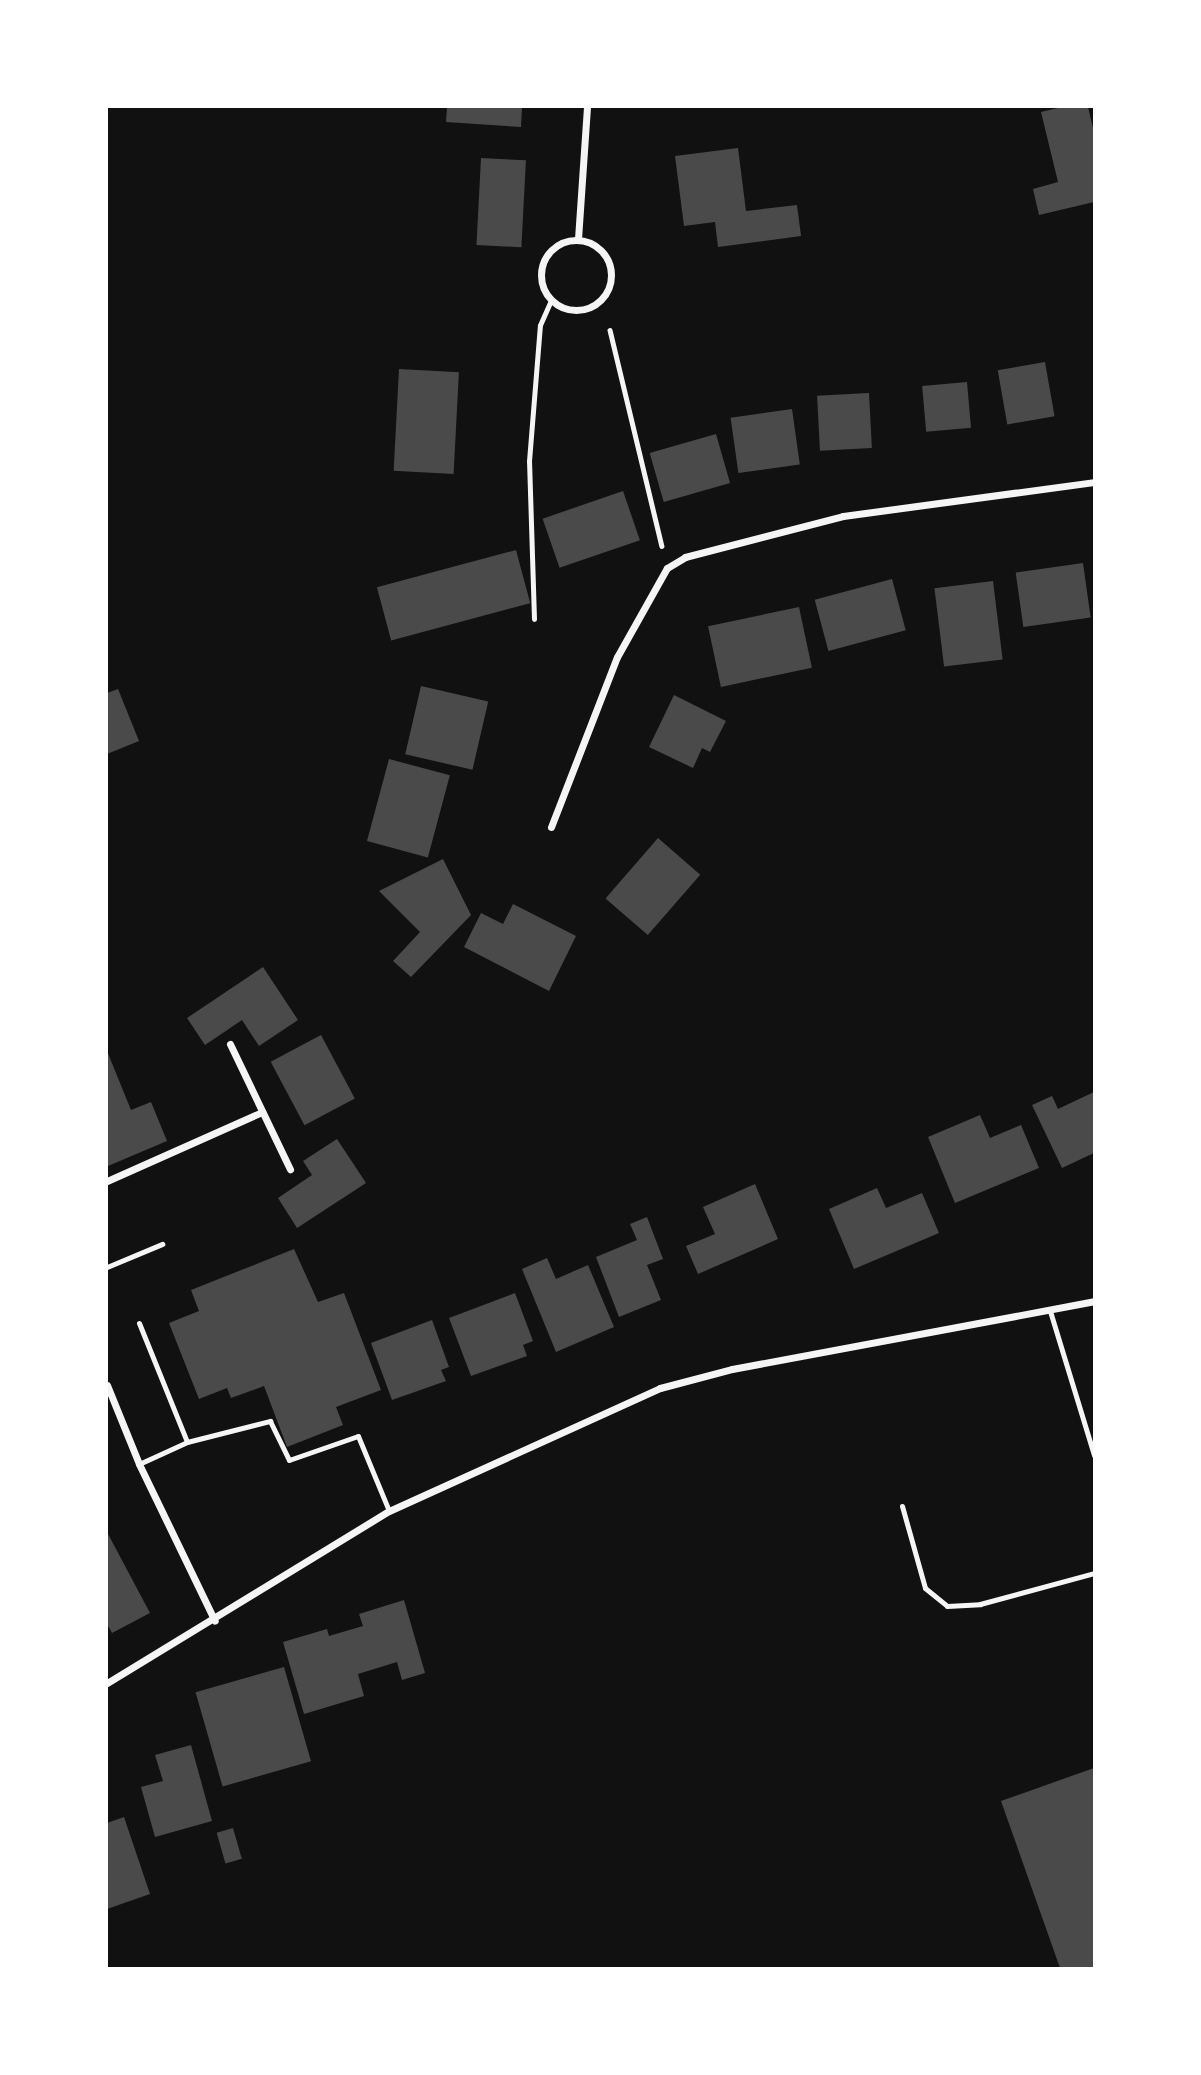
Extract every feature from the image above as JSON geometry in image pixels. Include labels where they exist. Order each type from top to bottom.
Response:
[{"type":"street","points":[[578,239],[587,107]]},
{"type":"street","points":[[578,239],[592,243],[607,258],[609,286],[596,304],[583,310],[562,308],[551,300],[541,283],[542,263],[554,247],[578,239]]},
{"type":"street","points":[[551,827],[617,657],[667,568],[685,557],[843,516],[1094,482]]},
{"type":"street","points":[[230,1044],[290,1169]]},
{"type":"street","points":[[107,1181],[262,1112]]},
{"type":"street","points":[[107,1683],[215,1621],[388,1511],[660,1388],[733,1368],[1094,1301]]},
{"type":"street","points":[[107,1385],[139,1464],[215,1621]]},
{"type":"lane","points":[[534,619],[529,461],[540,325],[551,300]]},
{"type":"lane","points":[[107,1266],[162,1244]]},
{"type":"lane","points":[[1050,1311],[1094,1455]]},
{"type":"lane","points":[[139,1323],[187,1442]]},
{"type":"lane","points":[[139,1464],[187,1442],[270,1421],[289,1460],[358,1436],[388,1511]]},
{"type":"lane","points":[[902,1506],[925,1588],[947,1606],[980,1604],[1094,1573]]},
{"type":"path","points":[[610,330],[667,568]]},
{"type":"building","points":[[447,107],[522,107],[521,127],[446,122]]},
{"type":"building","points":[[1062,107],[1088,107],[1094,132],[1094,202],[1039,215],[1033,189],[1058,182],[1041,112]]},
{"type":"building","points":[[738,148],[746,211],[797,205],[801,236],[718,247],[715,222],[684,226],[675,156]]},
{"type":"building","points":[[481,158],[526,160],[521,247],[476,245]]},
{"type":"building","points":[[1045,362],[1055,416],[1007,424],[998,370]]},
{"type":"building","points":[[399,369],[459,372],[454,474],[394,471]]},
{"type":"building","points":[[967,382],[971,428],[926,432],[922,386]]},
{"type":"building","points":[[869,393],[872,448],[820,451],[817,396]]},
{"type":"building","points":[[792,409],[800,464],[738,473],[731,418]]},
{"type":"building","points":[[716,434],[730,483],[664,502],[650,453]]},
{"type":"building","points":[[623,491],[640,540],[560,568],[543,519]]},
{"type":"building","points":[[516,550],[530,603],[391,640],[377,587]]},
{"type":"building","points":[[1083,563],[1091,617],[1023,627],[1016,572]]},
{"type":"building","points":[[892,579],[906,630],[828,651],[815,600]]},
{"type":"building","points":[[993,581],[1003,659],[944,667],[934,588]]},
{"type":"building","points":[[799,607],[812,668],[721,687],[708,626]]},
{"type":"building","points":[[421,686],[488,702],[472,770],[405,754]]},
{"type":"building","points":[[118,689],[139,741],[107,754],[107,693]]},
{"type":"building","points":[[674,695],[726,721],[710,752],[702,748],[693,768],[649,747]]},
{"type":"building","points":[[389,759],[450,775],[428,857],[367,841]]},
{"type":"building","points":[[658,838],[700,875],[648,935],[606,898]]},
{"type":"building","points":[[443,859],[471,915],[411,977],[393,961],[420,932],[379,891]]},
{"type":"building","points":[[513,904],[576,936],[549,991],[464,947],[481,913],[503,924]]},
{"type":"building","points":[[263,967],[298,1020],[259,1046],[242,1020],[205,1045],[187,1018]]},
{"type":"building","points":[[321,1035],[355,1099],[304,1125],[271,1062]]},
{"type":"building","points":[[107,1051],[131,1110],[151,1102],[167,1141],[108,1166]]},
{"type":"building","points":[[1094,1092],[1094,1153],[1062,1168],[1032,1105],[1052,1096],[1058,1109]]},
{"type":"building","points":[[980,1115],[990,1138],[1021,1125],[1039,1168],[955,1203],[928,1137]]},
{"type":"building","points":[[337,1139],[366,1183],[297,1228],[278,1198],[312,1175],[303,1161]]},
{"type":"building","points":[[755,1184],[778,1239],[698,1274],[686,1246],[715,1234],[703,1207]]},
{"type":"building","points":[[877,1188],[886,1208],[922,1193],[939,1233],[854,1269],[829,1209]]},
{"type":"building","points":[[647,1217],[663,1259],[647,1265],[661,1300],[619,1317],[596,1257],[637,1240],[630,1224]]},
{"type":"building","points":[[294,1249],[318,1302],[344,1293],[381,1390],[336,1407],[343,1425],[287,1447],[264,1386],[231,1398],[227,1388],[199,1399],[169,1323],[199,1311],[191,1290]]},
{"type":"building","points":[[547,1258],[556,1279],[588,1265],[614,1327],[556,1352],[522,1269]]},
{"type":"building","points":[[515,1293],[533,1341],[523,1345],[527,1356],[471,1376],[449,1318]]},
{"type":"building","points":[[432,1320],[449,1367],[441,1370],[446,1381],[392,1400],[371,1343]]},
{"type":"building","points":[[107,1532],[150,1613],[112,1633],[107,1624]]},
{"type":"building","points":[[404,1600],[425,1673],[402,1680],[397,1662],[358,1674],[364,1696],[304,1714],[283,1642],[327,1629],[329,1636],[363,1626],[359,1614]]},
{"type":"building","points":[[284,1667],[311,1761],[223,1787],[196,1692]]},
{"type":"building","points":[[191,1745],[212,1821],[155,1837],[141,1787],[163,1781],[155,1755]]},
{"type":"building","points":[[1094,1768],[1094,1968],[1060,1968],[1001,1801]]},
{"type":"building","points":[[124,1817],[150,1894],[107,1909],[107,1823]]},
{"type":"building","points":[[233,1828],[242,1859],[225,1863],[217,1833]]}]
